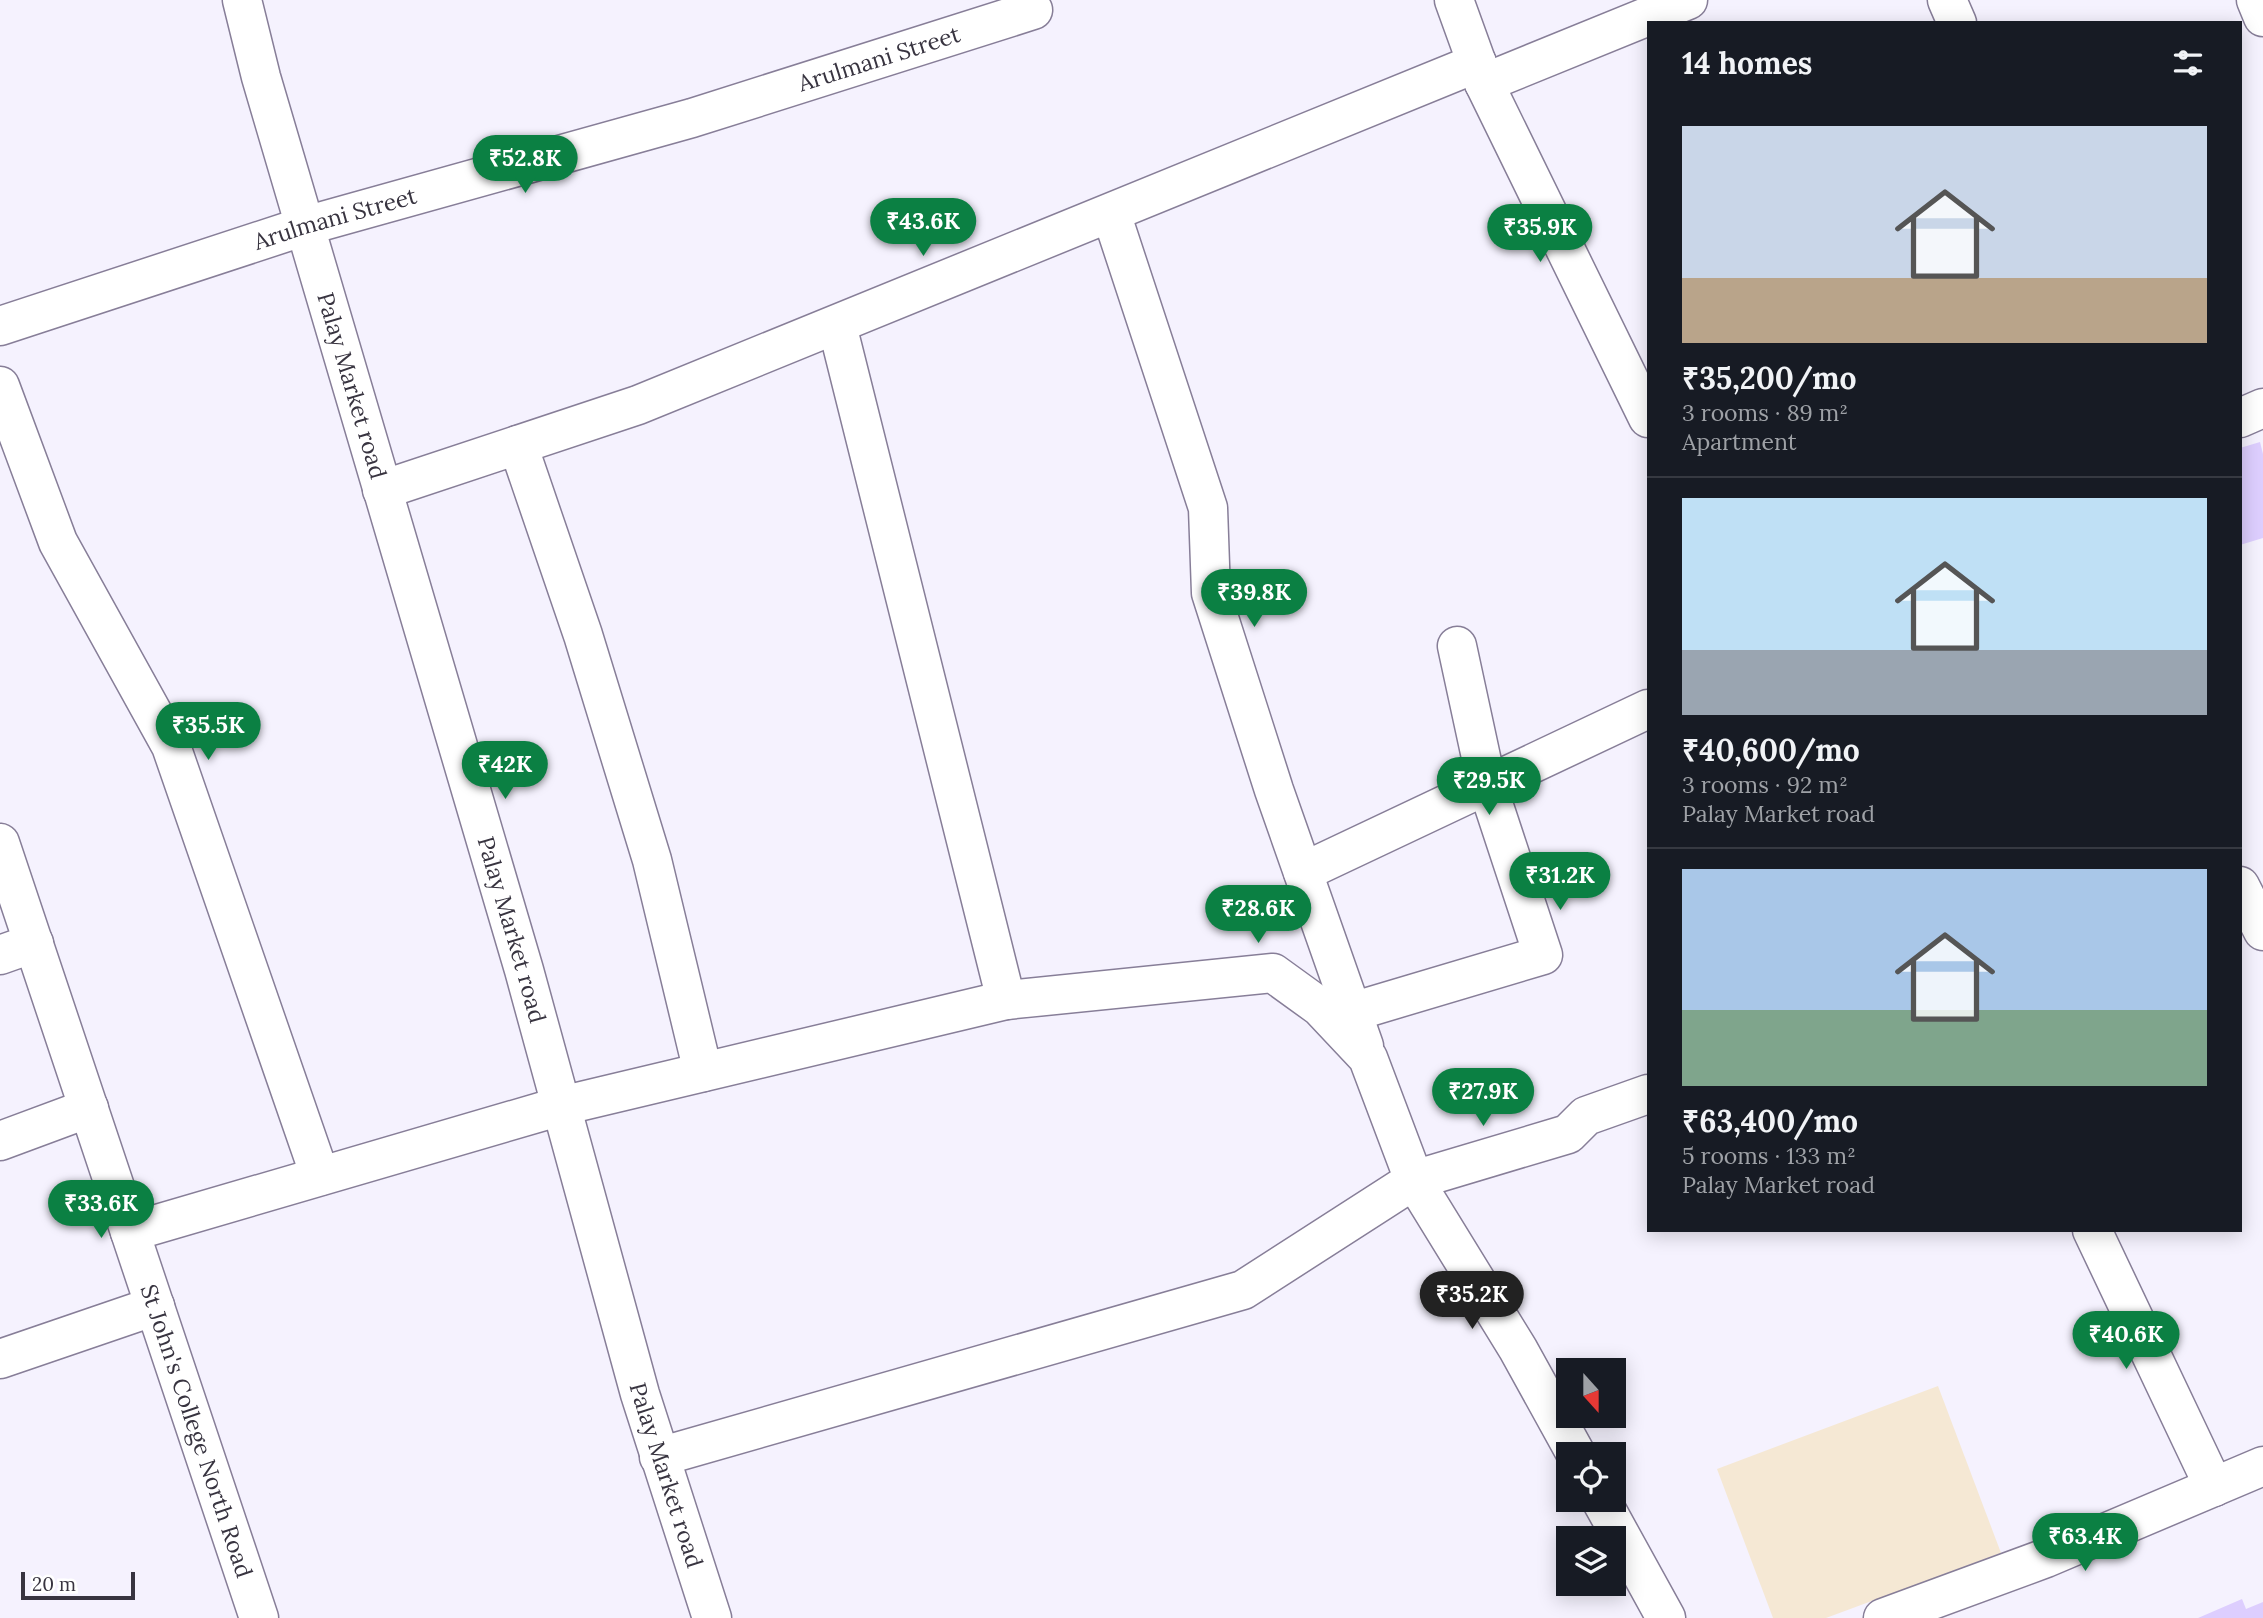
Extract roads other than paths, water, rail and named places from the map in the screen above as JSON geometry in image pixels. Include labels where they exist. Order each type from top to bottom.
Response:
[{"type":"street","name":"Palay Market road","points":[[242,0],[561,1106],[659,1457],[712,1618]]},
{"type":"street","points":[[1454,0],[1481,73],[1647,416]]},
{"type":"street","points":[[382,490],[638,405],[1111,213],[1481,73],[1688,0]]},
{"type":"street","points":[[1947,0],[1956,21]]},
{"type":"street","points":[[2256,0],[2263,17]]},
{"type":"street","name":"Arulmani Street","points":[[0,326],[305,226],[692,118],[1032,10]]},
{"type":"street","points":[[1111,213],[1208,508],[1211,593],[1368,1058],[1414,1180],[1518,1349],[1569,1442]]},
{"type":"street","points":[[837,325],[1006,1000]]},
{"type":"street","points":[[0,386],[58,542],[171,746],[320,1176]]},
{"type":"street","points":[[2242,417],[2263,408]]},
{"type":"street","points":[[518,445],[583,635],[652,860],[704,1072]]},
{"type":"street","points":[[1352,1012],[1543,955],[1487,785],[1457,646]]},
{"type":"street","points":[[1303,872],[1647,709]]},
{"type":"street","name":"St John's College North Road","points":[[0,843],[17,949],[89,1108],[259,1618]]},
{"type":"street","points":[[2242,890],[2263,931]]},
{"type":"street","points":[[130,1232],[561,1106],[1006,1000],[1273,973],[1320,1007],[1368,1058]]},
{"type":"street","points":[[659,1457],[1243,1290],[1414,1180],[1568,1134],[1586,1116],[1647,1094]]},
{"type":"street","points":[[0,1141],[89,1108]]},
{"type":"street","points":[[2093,1232],[2214,1487]]},
{"type":"street","points":[[0,1359],[155,1306]]},
{"type":"street","points":[[1883,1618],[2046,1558],[2263,1466]]},
{"type":"street","points":[[1608,1512],[1666,1618]]}]
